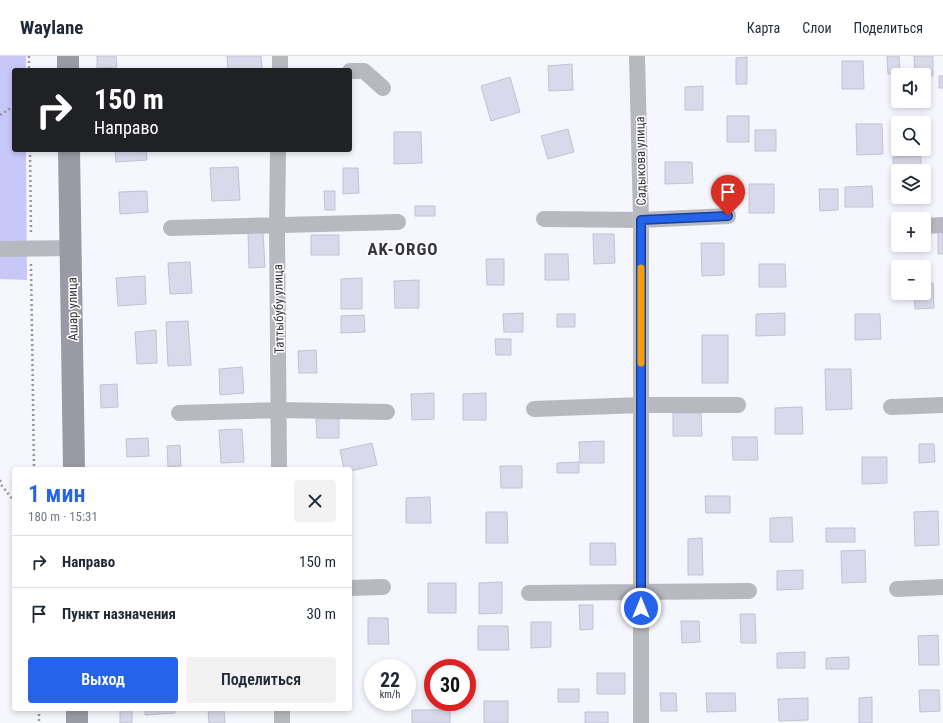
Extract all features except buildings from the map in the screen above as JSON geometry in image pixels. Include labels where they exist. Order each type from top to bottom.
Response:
[{"type":"street","points":[[68,56],[68,68]]},
{"type":"street","points":[[280,56],[280,68]]},
{"type":"street","name":"Садыкова улица","points":[[637,56],[641,220],[641,723]]},
{"type":"street","points":[[352,71],[364,71],[383,88]]},
{"type":"street","name":"Ашар улица","points":[[69,152],[74,467]]},
{"type":"street","name":"Таттыбубу улица","points":[[278,152],[277,226],[280,467]]},
{"type":"street","points":[[544,219],[641,220],[728,216]]},
{"type":"street","points":[[171,228],[398,222]]},
{"type":"street","points":[[931,226],[943,225]]},
{"type":"street","points":[[0,249],[71,248]]},
{"type":"street","points":[[534,409],[641,405],[738,405]]},
{"type":"street","points":[[891,407],[943,405]]},
{"type":"street","points":[[178,413],[279,410],[387,412]]},
{"type":"street","points":[[352,588],[383,587]]},
{"type":"street","points":[[897,589],[943,587]]},
{"type":"street","points":[[529,593],[749,592]]},
{"type":"street","points":[[77,711],[77,723]]},
{"type":"street","points":[[282,711],[282,723]]},
{"type":"path","points":[[29,56],[29,68]]},
{"type":"path","points":[[0,115],[12,107]]},
{"type":"path","points":[[30,152],[34,467]]},
{"type":"path","points":[[0,480],[2,486],[12,498]]},
{"type":"path","points":[[39,711],[39,723]]},
{"type":"shaded area","points":[[0,56],[26,56],[26,68],[12,68],[12,152],[26,152],[27,280],[0,279]]},
{"type":"slow traffic","points":[[641,268],[641,363]]},
{"type":"district","name":"AK-ORGO","points":[[403,249]]},
{"type":"route","points":[[641,608],[641,220],[728,216]]}]
